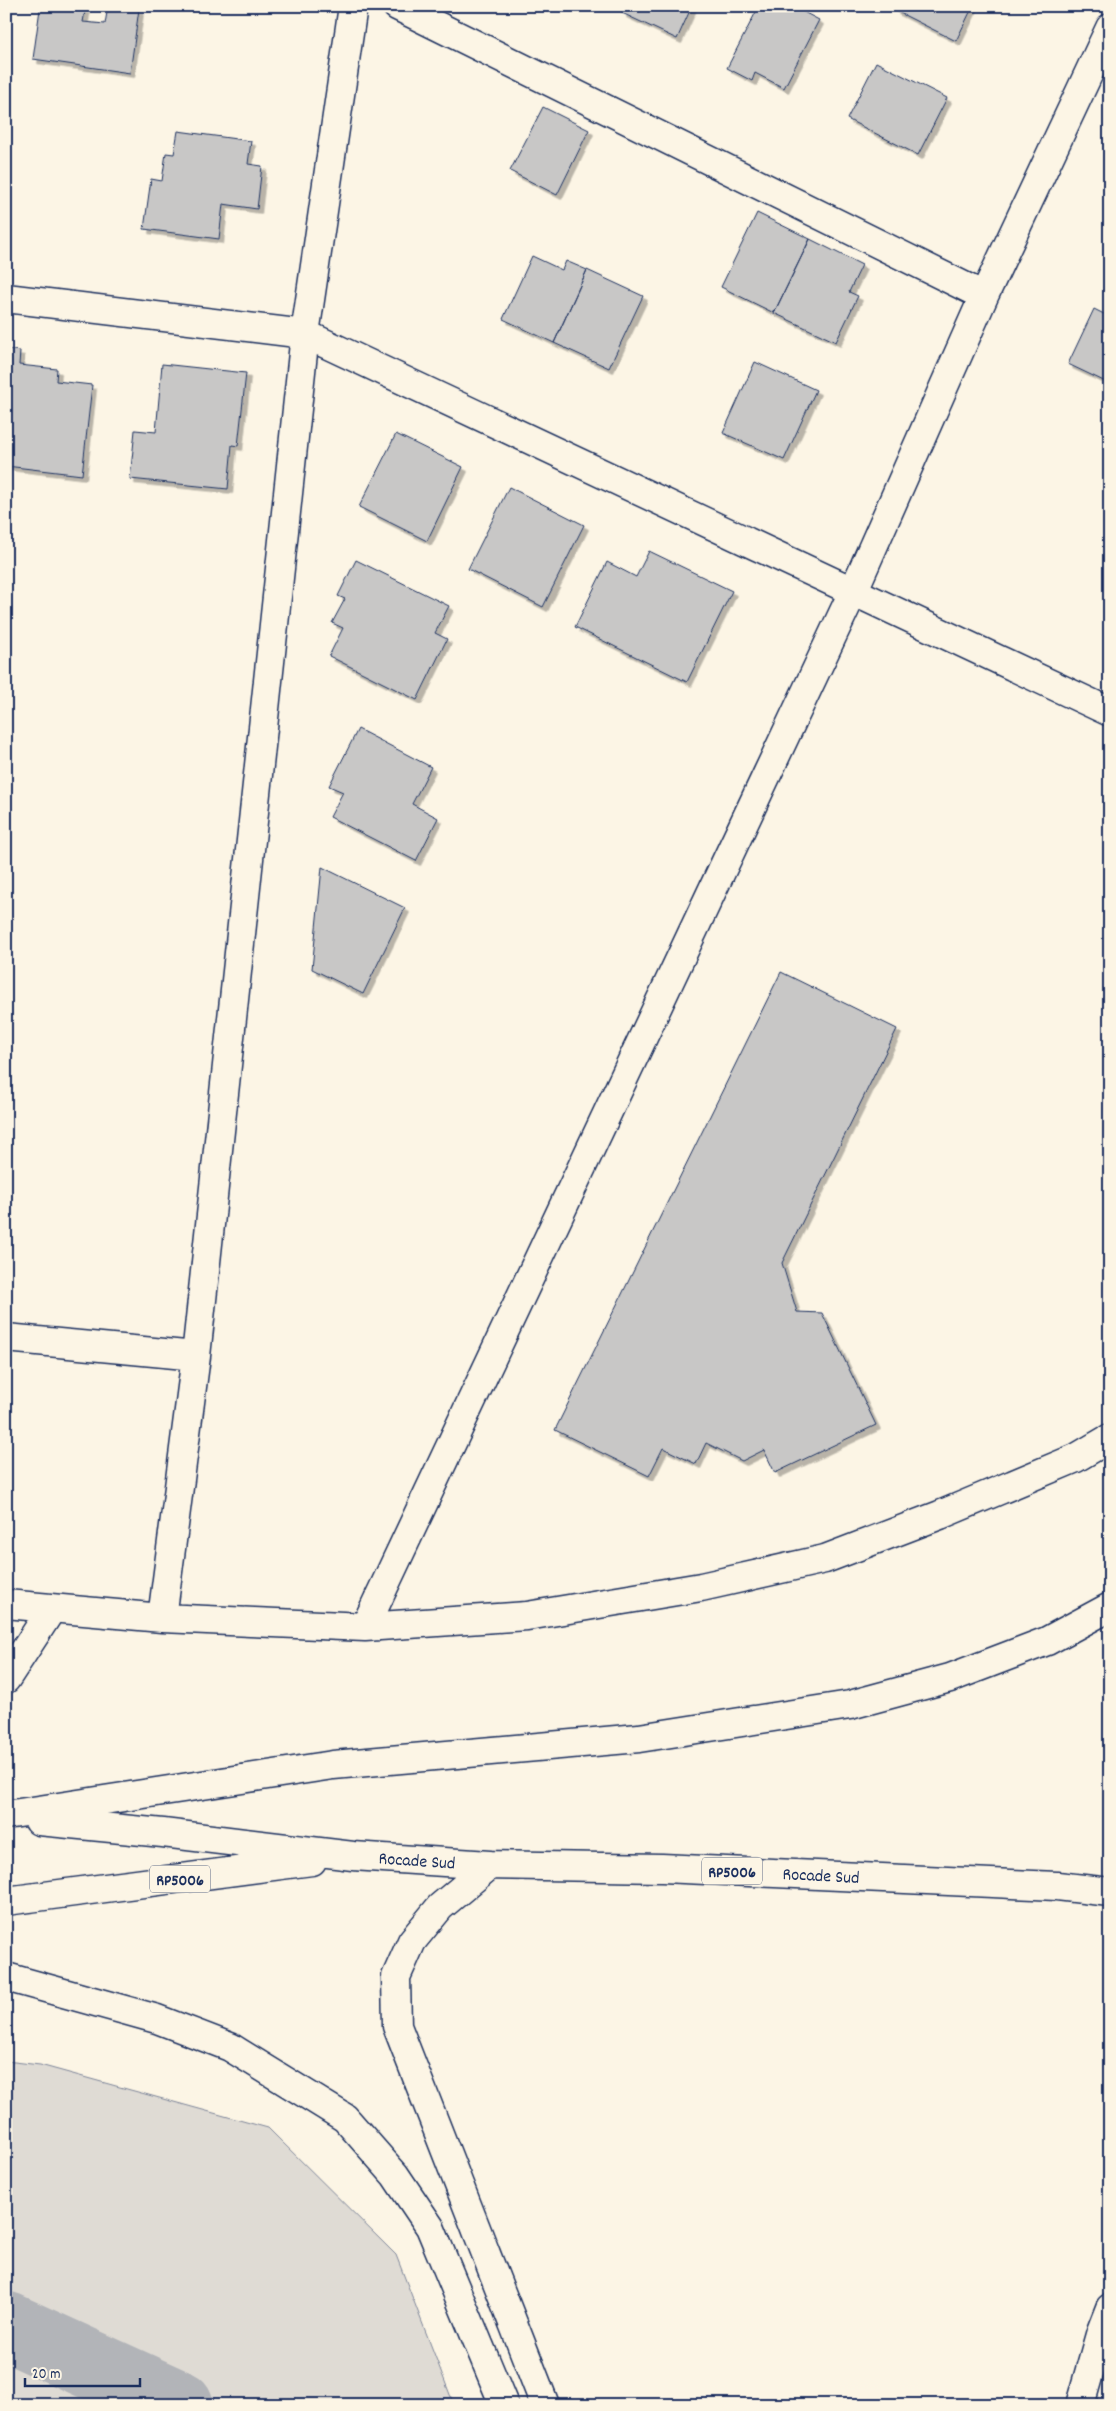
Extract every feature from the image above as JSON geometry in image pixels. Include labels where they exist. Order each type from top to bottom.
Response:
[{"type":"main road","points":[[162,1618],[196,1356],[305,334],[353,6]]},
{"type":"main road","points":[[397,6],[984,296]]},
{"type":"main road","points":[[365,1627],[853,592],[984,296],[1110,28]]},
{"type":"main road","points":[[6,298],[305,334],[1110,712]]},
{"type":"main road","points":[[6,1338],[196,1356]]},
{"type":"main road","points":[[6,1604],[51,1610],[162,1618],[365,1627],[527,1616],[701,1587],[825,1559],[940,1515],[1067,1462],[1110,1438]]},
{"type":"main road","points":[[6,1816],[333,1765],[639,1738],[850,1705],[950,1678],[1047,1641],[1110,1607]]},
{"type":"main road","points":[[6,1679],[51,1610]]},
{"type":"main road","name":"Rocade Sud","points":[[6,1816],[353,1856],[490,1865],[662,1868],[1057,1886],[1110,1892]]},
{"type":"main road","name":"Rocade Sud","points":[[6,1901],[353,1856]]},
{"type":"main road","points":[[490,1865],[440,1907],[412,1941],[396,1977],[397,2026],[545,2405]]},
{"type":"main road","points":[[6,1977],[156,2019],[230,2047],[346,2118],[395,2175],[430,2227],[504,2405]]},
{"type":"main road","points":[[1080,2405],[1101,2332],[1110,2308]]},
{"type":"shaded area","points":[[6,2061],[40,2065],[268,2128],[396,2255],[454,2405],[6,2405]]},
{"type":"building","points":[[51,6],[86,6],[83,22],[105,24],[108,6],[139,9],[130,73],[33,59],[40,9],[51,10]]},
{"type":"building","points":[[625,6],[692,6],[677,39],[622,13]]},
{"type":"building","points":[[759,6],[792,6],[819,20],[784,88],[755,73],[752,81],[727,68]]},
{"type":"building","points":[[896,6],[973,6],[956,41],[894,10]]},
{"type":"building","points":[[876,62],[947,98],[918,155],[847,119]]},
{"type":"building","points":[[543,107],[589,130],[557,195],[510,171]]},
{"type":"building","points":[[178,131],[251,141],[248,164],[262,166],[257,209],[223,204],[219,239],[144,229],[151,179],[162,181],[166,153],[174,154]]},
{"type":"building","points":[[757,213],[810,239],[774,313],[721,287]]},
{"type":"building","points":[[810,239],[862,265],[849,292],[858,296],[836,342],[774,313]]},
{"type":"building","points":[[532,256],[562,270],[566,261],[587,270],[554,343],[503,319]]},
{"type":"building","points":[[587,270],[643,296],[609,368],[554,343]]},
{"type":"building","points":[[1094,309],[1110,317],[1110,384],[1068,364]]},
{"type":"building","points":[[6,349],[20,351],[19,365],[57,369],[56,381],[92,385],[82,475],[6,466]]},
{"type":"building","points":[[755,362],[816,390],[784,460],[723,433]]},
{"type":"building","points":[[162,364],[246,373],[238,446],[232,445],[228,489],[130,479],[135,430],[156,432]]},
{"type":"building","points":[[396,434],[463,467],[427,541],[359,507]]},
{"type":"building","points":[[509,487],[584,525],[543,607],[468,569]]},
{"type":"building","points":[[649,551],[732,591],[687,682],[575,627],[607,562],[636,577]]},
{"type":"building","points":[[356,560],[449,606],[435,633],[447,639],[417,700],[329,656],[343,628],[332,623],[345,599],[338,596]]},
{"type":"building","points":[[358,729],[431,767],[412,804],[438,818],[416,861],[330,817],[343,792],[329,786]]},
{"type":"building","points":[[322,867],[405,908],[363,994],[312,969]]},
{"type":"building","points":[[781,972],[897,1029],[782,1263],[797,1312],[822,1313],[876,1425],[775,1473],[764,1450],[742,1461],[706,1443],[696,1464],[663,1448],[649,1476],[555,1430]]},
{"type":"waterway","points":[[6,2326],[179,2405]]}]
